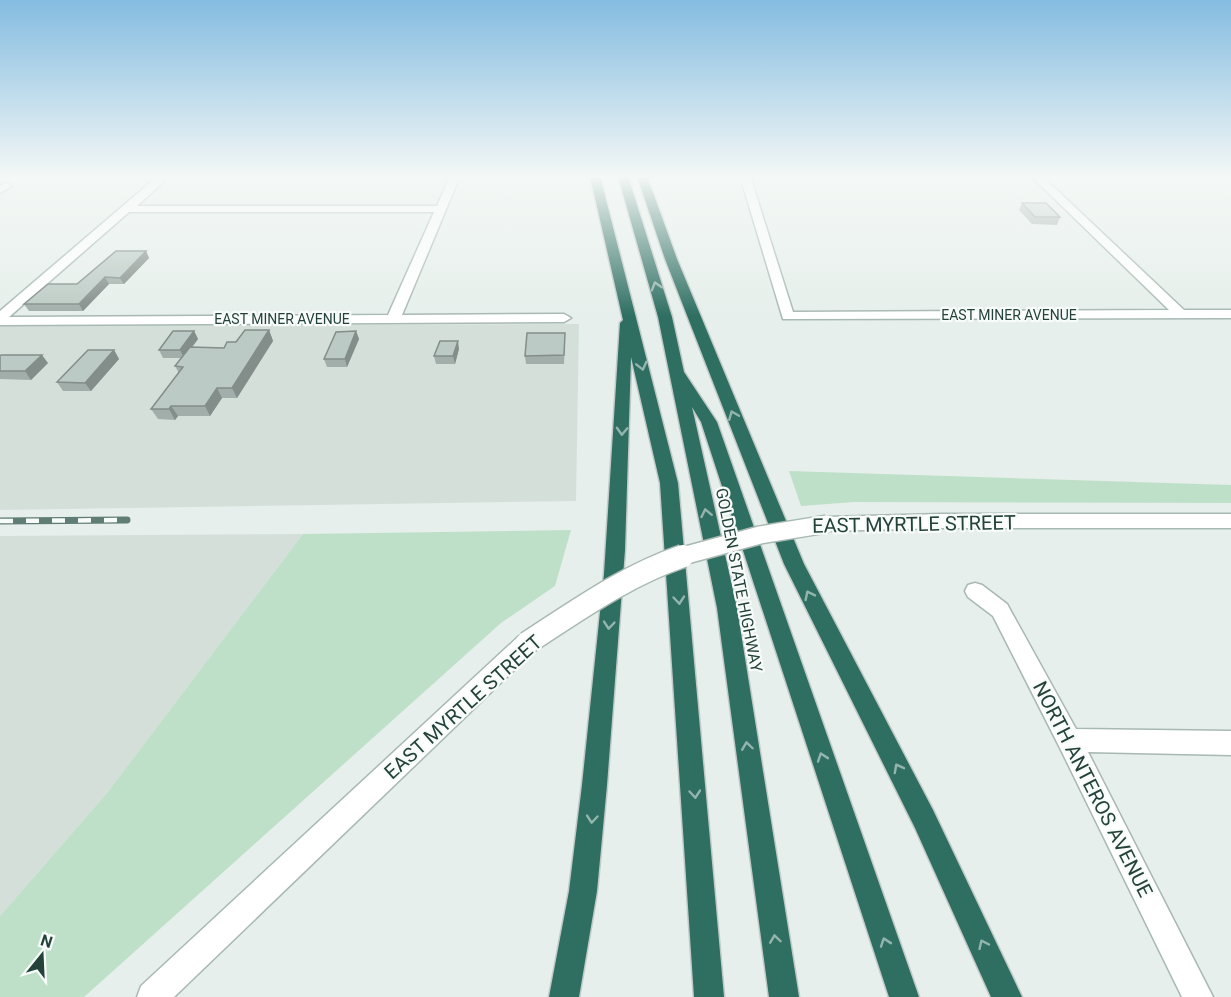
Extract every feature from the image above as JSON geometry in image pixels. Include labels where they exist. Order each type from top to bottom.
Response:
[{"type":"highway","points":[[605,223],[669,483],[709,997]]},
{"type":"highway","name":"GOLDEN STATE HIGHWAY","points":[[636,223],[665,317],[727,608],[784,997]]},
{"type":"highway","points":[[658,223],[675,270],[794,564],[924,819],[1007,997]]},
{"type":"highway","points":[[564,997],[582,906],[591,836],[616,543],[622,372],[628,309]]},
{"type":"highway","points":[[673,363],[709,422],[904,997]]},
{"type":"street","points":[[0,319],[111,223]]},
{"type":"street","points":[[393,319],[435,223]]},
{"type":"street","name":"EAST MINER AVENUE","points":[[759,223],[788,316],[1231,314]]},
{"type":"street","points":[[1085,223],[1180,314]]},
{"type":"street","name":"EAST MINER AVENUE","points":[[0,319],[564,318]]},
{"type":"street","name":"EAST MYRTLE STREET","points":[[152,997],[526,643],[599,596],[648,569],[682,557],[772,533],[827,524],[942,521],[1231,521]]},
{"type":"street","name":"NORTH ANTEROS AVENUE","points":[[975,591],[1000,610],[1069,740],[1198,997]]},
{"type":"street","points":[[1069,740],[1231,743]]},
{"type":"shaded area","points":[[579,324],[576,501],[0,510],[0,326]]},
{"type":"shaded area","points":[[303,534],[107,793],[0,916],[0,536]]},
{"type":"green space","points":[[789,471],[1231,485],[1231,503],[854,502],[801,506]]},
{"type":"green space","points":[[571,530],[555,586],[501,623],[84,997],[0,997],[0,916],[107,793],[303,534]]},
{"type":"building","points":[[116,251],[146,251],[120,278],[105,277],[79,304],[24,304],[48,284],[77,284]]},
{"type":"building","points":[[245,330],[269,330],[232,388],[217,388],[205,406],[171,406],[169,409],[151,409],[183,367],[175,366],[190,347],[224,348],[227,342],[236,342]]},
{"type":"building","points":[[173,331],[194,331],[180,350],[159,350]]},
{"type":"building","points":[[356,331],[345,359],[324,359],[336,332]]},
{"type":"building","points":[[527,333],[565,333],[564,355],[525,356]]},
{"type":"building","points":[[440,341],[458,341],[453,356],[434,356]]},
{"type":"building","points":[[88,350],[114,350],[85,383],[57,382]]},
{"type":"building","points":[[1,355],[42,355],[25,371],[0,371]]},
{"type":"railway","points":[[0,521],[127,520]]}]
